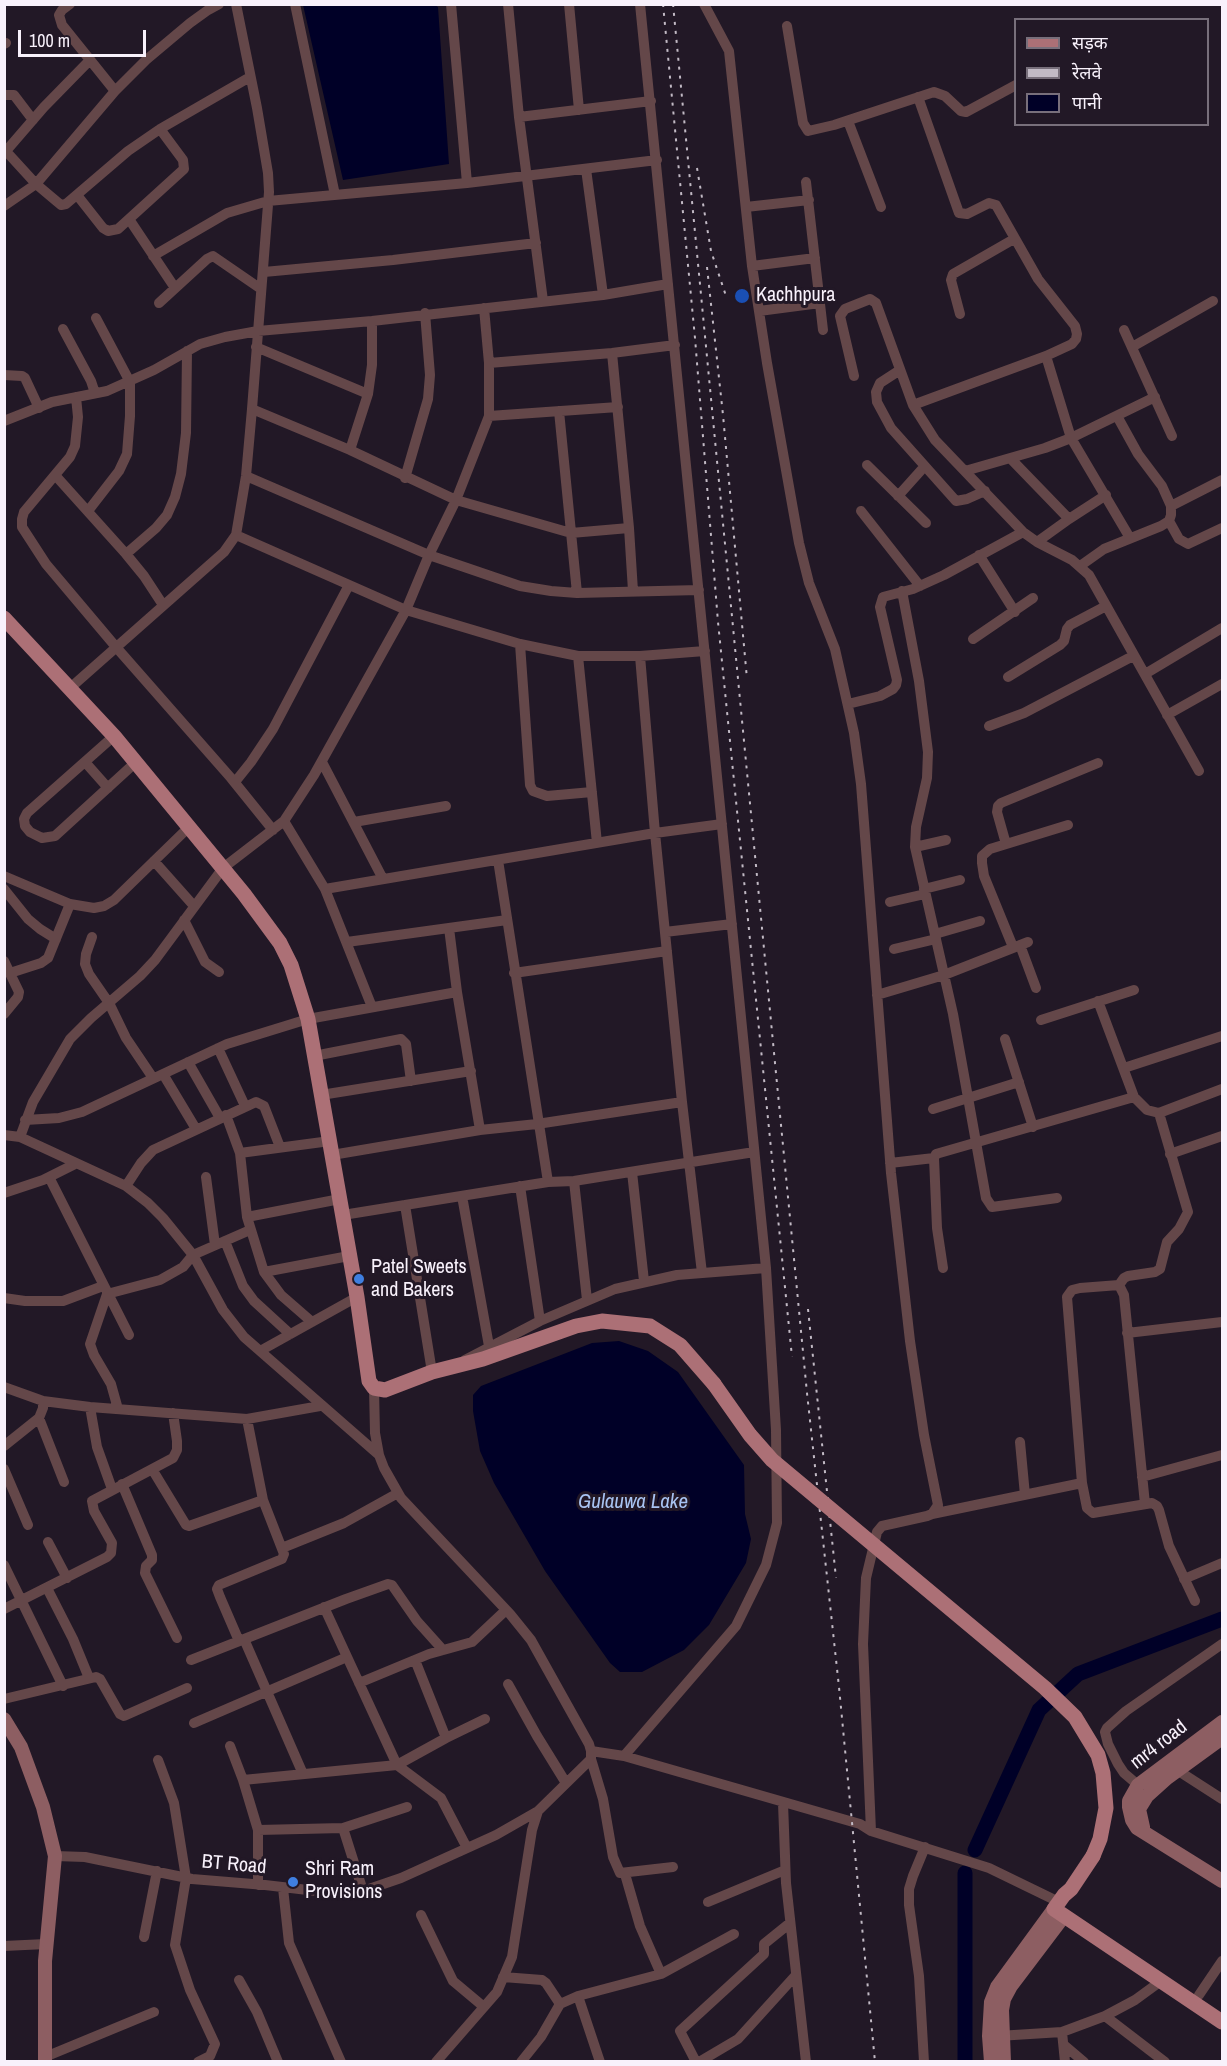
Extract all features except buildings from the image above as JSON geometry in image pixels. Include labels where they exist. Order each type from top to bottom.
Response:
[{"type":"main road","points":[[4,618],[114,736],[189,826],[244,894],[280,944],[291,965],[308,1019],[357,1297],[369,1381],[374,1388],[385,1390],[432,1372],[483,1359],[576,1326],[602,1321],[650,1326],[680,1345],[714,1384],[750,1435],[771,1460],[1045,1688],[1075,1717],[1098,1755],[1103,1773],[1106,1808],[1100,1839],[1093,1856],[1071,1890],[1064,1894],[1061,1909]]},
{"type":"main road","points":[[1061,1909],[1161,1981],[1199,1995],[1222,2011]]},
{"type":"main road","points":[[1061,1909],[1182,1989],[1222,2022]]},
{"type":"street","points":[[70,4],[62,10],[59,20],[89,61],[115,91]]},
{"type":"street","points":[[4,206],[36,184],[115,91],[146,60],[190,23],[219,4]]},
{"type":"street","points":[[69,689],[162,604],[224,552],[236,535],[246,476],[252,409],[264,272],[268,173],[236,4]]},
{"type":"street","points":[[295,4],[335,195]]},
{"type":"street","points":[[451,4],[467,183]]},
{"type":"street","points":[[508,4],[519,117],[543,301]]},
{"type":"street","points":[[569,4],[579,110]]},
{"type":"street","points":[[624,1756],[736,1626],[766,1565],[777,1523],[776,1430],[766,1268],[640,4]]},
{"type":"street","points":[[704,4],[729,51],[752,266],[778,430],[803,563],[836,649],[861,784],[890,1163],[910,1341],[924,1435],[938,1505],[932,1514]]},
{"type":"street","points":[[787,26],[805,128],[808,131],[813,132],[934,92],[939,92],[961,111],[966,112],[1014,86]]},
{"type":"street","points":[[89,61],[5,150],[36,184],[61,204],[66,204],[128,152],[160,129],[250,77]]},
{"type":"street","points":[[4,95],[14,95],[33,120]]},
{"type":"street","points":[[913,405],[1046,356],[1072,344],[1077,334],[1075,326],[1038,279],[993,203],[983,205],[967,214],[959,213],[918,97]]},
{"type":"street","points":[[519,117],[651,101]]},
{"type":"street","points":[[848,121],[881,207]]},
{"type":"street","points":[[77,195],[108,231],[118,229],[184,169],[183,160],[160,129]]},
{"type":"street","points":[[153,256],[227,213],[240,207],[268,201],[467,183],[657,160]]},
{"type":"street","points":[[586,169],[603,295]]},
{"type":"street","points":[[806,182],[823,330]]},
{"type":"street","points":[[746,207],[809,200]]},
{"type":"street","points":[[129,219],[175,288]]},
{"type":"street","points":[[960,314],[951,280],[953,274],[1014,240]]},
{"type":"street","points":[[264,272],[536,243]]},
{"type":"street","points":[[159,303],[213,256],[261,289]]},
{"type":"street","points":[[752,266],[816,258]]},
{"type":"street","points":[[4,421],[39,408],[130,382],[211,340],[258,331],[372,321],[603,295],[669,284]]},
{"type":"street","points":[[854,376],[840,316],[845,309],[870,299],[876,303],[913,405],[935,440],[1023,532],[1080,566],[1089,575],[1199,771]]},
{"type":"street","points":[[1132,347],[1213,301]]},
{"type":"street","points":[[759,311],[820,303]]},
{"type":"street","points":[[20,1137],[33,1102],[70,1039],[155,960],[223,868],[284,821],[322,762],[406,610],[429,555],[456,500],[489,416],[489,363],[484,308]]},
{"type":"street","points":[[405,478],[428,399],[429,375],[425,314]]},
{"type":"street","points":[[88,512],[119,471],[127,454],[130,382],[96,318]]},
{"type":"street","points":[[350,450],[368,394],[372,364],[372,321]]},
{"type":"street","points":[[63,329],[95,393]]},
{"type":"street","points":[[1124,330],[1172,436]]},
{"type":"street","points":[[489,363],[675,345]]},
{"type":"street","points":[[256,347],[368,394]]},
{"type":"street","points":[[126,554],[156,528],[167,515],[175,497],[181,474],[186,433],[187,351]]},
{"type":"street","points":[[612,352],[633,591]]},
{"type":"street","points":[[1046,356],[1071,438],[1130,538]]},
{"type":"street","points":[[900,370],[880,383],[876,392],[877,402],[891,428],[956,501],[960,502],[985,491]]},
{"type":"street","points":[[4,375],[25,378],[39,408]]},
{"type":"street","points":[[76,397],[78,424],[75,446],[70,457],[24,512],[22,527],[46,564],[235,782],[273,830]]},
{"type":"street","points":[[965,471],[1011,459],[1071,438],[1155,398]]},
{"type":"street","points":[[489,416],[618,407]]},
{"type":"street","points":[[252,409],[350,450],[405,478],[456,500],[571,533],[629,528]]},
{"type":"street","points":[[559,411],[576,593]]},
{"type":"street","points":[[1117,416],[1138,454],[1162,486],[1171,506],[1169,521],[1179,539],[1188,544],[1222,528]]},
{"type":"street","points":[[1011,459],[1069,519]]},
{"type":"street","points":[[867,465],[926,524]]},
{"type":"street","points":[[898,496],[924,467]]},
{"type":"street","points":[[55,475],[126,554],[162,604]]},
{"type":"street","points":[[246,476],[429,555],[520,586],[576,593],[699,590]]},
{"type":"street","points":[[1171,506],[1222,480]]},
{"type":"street","points":[[1037,542],[1106,495]]},
{"type":"street","points":[[861,511],[920,586]]},
{"type":"street","points":[[1080,566],[1104,549],[1169,521]]},
{"type":"street","points":[[848,704],[880,696],[896,685],[897,680],[880,601],[886,595],[920,586],[1023,532]]},
{"type":"street","points":[[236,535],[406,610],[520,644],[578,656],[640,656],[705,651]]},
{"type":"street","points":[[980,555],[1015,612]]},
{"type":"street","points":[[235,782],[273,729],[349,585]]},
{"type":"street","points":[[902,591],[919,681],[928,752],[927,778],[916,827],[915,847],[969,1097],[975,1144],[986,1198],[992,1207],[1057,1198]]},
{"type":"street","points":[[973,639],[1033,598]]},
{"type":"street","points":[[1008,677],[1060,645],[1070,625],[1106,606]]},
{"type":"street","points":[[1144,674],[1222,628]]},
{"type":"street","points":[[520,644],[530,785],[533,791],[547,796],[592,792]]},
{"type":"street","points":[[578,656],[597,843]]},
{"type":"street","points":[[640,656],[681,1102],[702,1273]]},
{"type":"street","points":[[989,726],[1024,712],[1133,656]]},
{"type":"street","points":[[1167,715],[1222,684]]},
{"type":"street","points":[[114,736],[27,813],[24,819],[25,826],[30,832],[42,838],[55,836],[136,762]]},
{"type":"street","points":[[85,762],[108,788]]},
{"type":"street","points":[[322,762],[383,879]]},
{"type":"street","points":[[1006,844],[997,812],[1001,803],[1098,763]]},
{"type":"street","points":[[354,822],[446,806]]},
{"type":"street","points":[[284,821],[325,889],[372,1007]]},
{"type":"street","points":[[325,889],[655,833],[722,824]]},
{"type":"street","points":[[1036,988],[1020,945],[984,876],[982,856],[1006,844],[1068,825]]},
{"type":"street","points":[[4,876],[70,904],[94,908],[104,906],[114,900],[189,826]]},
{"type":"street","points":[[915,847],[946,840]]},
{"type":"street","points":[[498,860],[537,1124],[548,1182]]},
{"type":"street","points":[[154,861],[194,906]]},
{"type":"street","points":[[890,902],[960,880]]},
{"type":"street","points":[[4,889],[28,919],[56,939]]},
{"type":"street","points":[[10,973],[41,963],[48,958],[70,904]]},
{"type":"street","points":[[184,920],[205,962],[219,972]]},
{"type":"street","points":[[347,942],[507,921]]},
{"type":"street","points":[[894,949],[980,921]]},
{"type":"street","points":[[665,932],[732,924]]},
{"type":"street","points":[[449,928],[457,992],[480,1130]]},
{"type":"street","points":[[92,937],[86,954],[89,974],[109,1003],[126,1038],[158,1076],[196,1129]]},
{"type":"street","points":[[877,994],[944,975],[1020,945]]},
{"type":"street","points":[[514,973],[667,951]]},
{"type":"street","points":[[4,961],[19,992],[11,1007],[4,1014]]},
{"type":"street","points":[[1041,1020],[1134,990]]},
{"type":"street","points":[[25,1120],[59,1118],[82,1112],[218,1048],[308,1019],[457,992]]},
{"type":"street","points":[[1098,1000],[1134,1097],[1147,1110],[1159,1113],[1222,1089]]},
{"type":"street","points":[[1124,1068],[1222,1036]]},
{"type":"street","points":[[1005,1038],[1033,1127]]},
{"type":"street","points":[[314,1056],[401,1039],[406,1044],[411,1081]]},
{"type":"street","points":[[218,1048],[244,1106]]},
{"type":"street","points":[[188,1062],[223,1117],[240,1153],[247,1217],[264,1272],[281,1295],[312,1322]]},
{"type":"street","points":[[321,1095],[471,1071]]},
{"type":"street","points":[[933,1109],[1019,1082]]},
{"type":"street","points":[[943,1268],[937,1228],[934,1158],[939,1152],[975,1144],[1134,1097]]},
{"type":"street","points":[[126,1186],[136,1169],[153,1150],[256,1102],[264,1106],[279,1148]]},
{"type":"street","points":[[240,1153],[279,1148],[331,1148],[537,1124],[681,1102]]},
{"type":"street","points":[[1159,1113],[1188,1212],[1179,1229],[1167,1242],[1160,1269],[1155,1272],[1128,1276],[1119,1285],[1072,1290],[1067,1297],[1082,1483],[1087,1508],[1092,1513],[1152,1503],[1156,1506],[1170,1546],[1195,1601]]},
{"type":"street","points":[[4,1135],[20,1137],[126,1186],[163,1218],[193,1255],[223,1310],[239,1331],[320,1406],[379,1455]]},
{"type":"street","points":[[1170,1154],[1222,1136]]},
{"type":"street","points":[[343,1215],[753,1152]]},
{"type":"street","points":[[890,1163],[934,1158]]},
{"type":"street","points":[[4,1193],[49,1177],[75,1164]]},
{"type":"street","points":[[632,1172],[644,1281]]},
{"type":"street","points":[[49,1177],[129,1335]]},
{"type":"street","points":[[206,1177],[220,1243],[243,1286],[254,1301],[290,1334]]},
{"type":"street","points":[[574,1181],[587,1300]]},
{"type":"street","points":[[520,1186],[540,1321]]},
{"type":"street","points":[[462,1196],[489,1346]]},
{"type":"street","points":[[247,1217],[340,1199]]},
{"type":"street","points":[[405,1205],[432,1372]]},
{"type":"street","points":[[4,1298],[25,1301],[63,1301],[105,1290],[160,1280],[183,1267],[193,1255],[250,1230]]},
{"type":"street","points":[[264,1272],[350,1256]]},
{"type":"street","points":[[455,1366],[540,1321],[587,1300],[644,1281],[677,1275],[766,1268]]},
{"type":"street","points":[[1119,1285],[1124,1295],[1145,1504]]},
{"type":"street","points":[[105,1290],[90,1344],[111,1384],[118,1409]]},
{"type":"street","points":[[260,1351],[357,1297]]},
{"type":"street","points":[[1127,1333],[1222,1322]]},
{"type":"street","points":[[4,1387],[43,1401],[90,1407],[247,1419],[320,1406]]},
{"type":"street","points":[[374,1388],[375,1433],[379,1455],[401,1498],[506,1610],[531,1640],[589,1743],[616,1867],[620,1873],[624,1874],[673,1867]]},
{"type":"street","points":[[4,1446],[39,1418],[44,1408],[43,1401]]},
{"type":"street","points":[[90,1407],[96,1447],[152,1556],[145,1573],[177,1638]]},
{"type":"street","points":[[4,1609],[111,1553],[112,1543],[91,1505],[92,1501],[174,1458],[177,1450],[173,1413]]},
{"type":"street","points":[[39,1418],[64,1482]]},
{"type":"street","points":[[247,1419],[263,1500],[284,1554],[282,1559],[222,1582],[217,1589],[267,1692],[303,1774]]},
{"type":"street","points":[[1020,1442],[1025,1495]]},
{"type":"street","points":[[1142,1477],[1222,1455]]},
{"type":"street","points":[[4,1469],[28,1524]]},
{"type":"street","points":[[152,1469],[186,1525],[189,1526],[263,1500]]},
{"type":"street","points":[[871,1831],[863,1644],[866,1578],[877,1532],[882,1526],[932,1514],[1082,1483]]},
{"type":"street","points":[[282,1548],[344,1523],[398,1493]]},
{"type":"street","points":[[48,1542],[67,1578]]},
{"type":"street","points":[[1184,1579],[1222,1563]]},
{"type":"street","points":[[4,1565],[63,1686]]},
{"type":"street","points":[[191,1660],[324,1607],[390,1584],[417,1621],[443,1650]]},
{"type":"street","points":[[47,1588],[73,1639],[89,1678]]},
{"type":"street","points":[[324,1607],[397,1766],[441,1798],[466,1848]]},
{"type":"street","points":[[359,1683],[415,1660],[472,1642],[506,1610]]},
{"type":"street","points":[[1138,1785],[1124,1773],[1118,1764],[1108,1744],[1105,1732],[1107,1728],[1126,1711],[1222,1646]]},
{"type":"street","points":[[194,1723],[347,1657]]},
{"type":"street","points":[[415,1660],[446,1738]]},
{"type":"street","points":[[4,1699],[96,1677],[100,1679],[120,1714],[124,1716],[187,1688]]},
{"type":"street","points":[[508,1684],[566,1783]]},
{"type":"street","points":[[4,1719],[21,1747],[43,1807],[55,1856],[46,1944],[45,2059],[154,2012]]},
{"type":"street","points":[[243,1780],[397,1766],[446,1738],[486,1719]]},
{"type":"street","name":"mr4 road","points":[[1222,1722],[1138,1785],[1129,1801],[1132,1820],[1137,1828],[1222,1881]]},
{"type":"street","name":"mr4 road","points":[[1146,1835],[1139,1815],[1142,1803],[1155,1787],[1222,1738]]},
{"type":"street","points":[[230,1746],[258,1830],[258,1884]]},
{"type":"street","points":[[591,1755],[624,1756],[860,1824],[871,1831],[989,1868],[1049,1896],[1061,1909]]},
{"type":"street","name":"BT Road","points":[[55,1856],[85,1857],[186,1878],[342,1894],[363,1891],[400,1878],[496,1835],[538,1811],[591,1755]]},
{"type":"street","points":[[159,1761],[174,1803],[186,1878],[175,1945],[190,1990],[215,2044],[210,2056],[198,2061]]},
{"type":"street","points":[[1177,1770],[1222,1799]]},
{"type":"street","points":[[783,1803],[785,1870],[803,2060]]},
{"type":"street","points":[[258,1830],[343,1828],[408,1807]]},
{"type":"street","points":[[436,2061],[497,1992],[504,1977],[512,1957],[532,1830],[538,1811]]},
{"type":"street","points":[[343,1828],[363,1891]]},
{"type":"street","points":[[924,2061],[919,1976],[909,1905],[909,1889],[925,1847]]},
{"type":"street","points":[[708,1902],[785,1870]]},
{"type":"street","points":[[144,1937],[157,1871]]},
{"type":"street","points":[[624,1874],[640,1926],[661,1974]]},
{"type":"street","points":[[283,1888],[289,1943],[341,2061]]},
{"type":"street","points":[[1004,2061],[1002,2010],[1004,1999],[1061,1909]]},
{"type":"street","points":[[991,2061],[989,2036],[991,2002],[997,1987],[1061,1909]]},
{"type":"street","points":[[421,1915],[453,1981],[484,2007]]},
{"type":"street","points":[[790,1923],[764,1944],[764,1954],[680,2031],[697,2061],[738,2039],[796,1975]]},
{"type":"street","points":[[521,2061],[541,2037],[560,2004],[578,1996],[661,1974],[734,1934]]},
{"type":"street","points":[[5,1944],[46,1944]]},
{"type":"street","points":[[1199,1995],[1222,1961]]},
{"type":"street","points":[[504,1977],[542,1980],[560,2004]]},
{"type":"street","points":[[239,1980],[257,2012],[278,2061]]},
{"type":"street","points":[[989,2036],[1062,2032],[1105,2016],[1135,2000],[1161,1981]]},
{"type":"street","points":[[578,1996],[600,2061]]},
{"type":"street","points":[[1105,2016],[1165,2061]]},
{"type":"street","points":[[1062,2032],[1065,2061]]},
{"type":"street","points":[[1064,2045],[1084,2061]]},
{"type":"water","points":[[303,5],[435,5],[438,7],[449,164],[343,180]]},
{"type":"water","name":"Gulauwa Lake","points":[[619,1341],[648,1351],[678,1372],[744,1465],[745,1514],[751,1539],[746,1563],[709,1625],[684,1650],[642,1672],[620,1672],[610,1663],[545,1571],[494,1483],[480,1451],[473,1411],[473,1395],[481,1386],[592,1343]]},
{"type":"waterway","points":[[975,1850],[1039,1710],[1078,1674],[1222,1619]]},
{"type":"waterway","points":[[965,1873],[965,2062]]},
{"type":"railway","points":[[663,4],[695,338],[718,622],[792,1357]]},
{"type":"railway","points":[[673,4],[807,1393],[839,1687],[875,2062]]},
{"type":"railway","points":[[697,168],[711,251],[727,299]]},
{"type":"railway","points":[[707,267],[747,679]]},
{"type":"railway","points":[[808,1309],[836,1578]]},
{"type":"place","name":"Kachhpura","points":[[742,296]]},
{"type":"place","name":"Patel Sweets and Bakers","points":[[359,1279]]},
{"type":"place","name":"Shri Ram Provisions","points":[[293,1882]]}]
